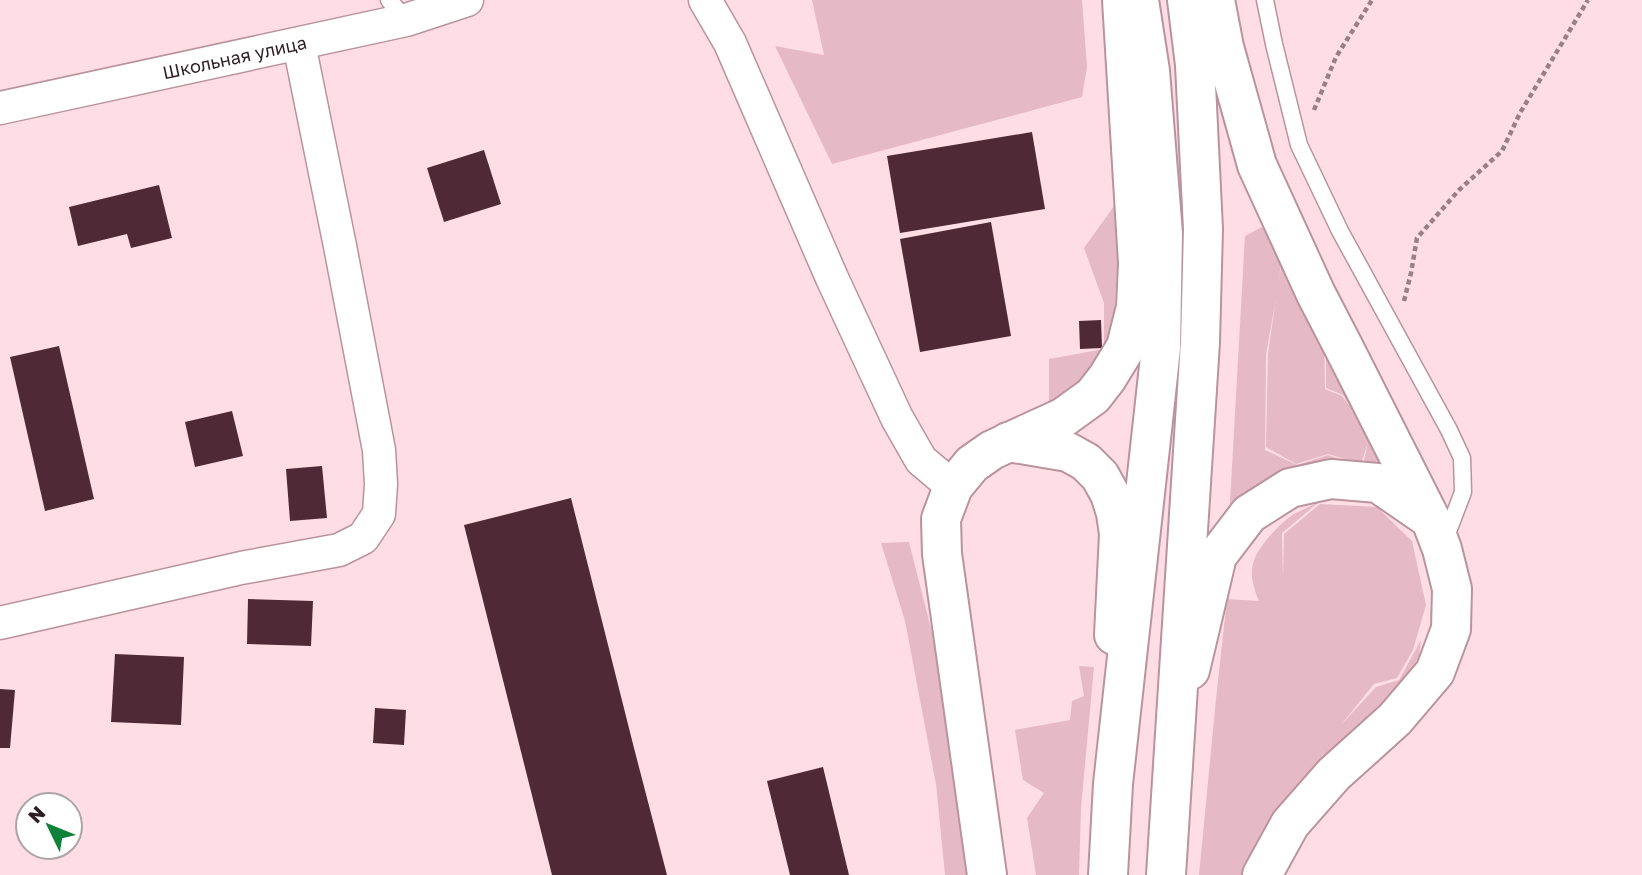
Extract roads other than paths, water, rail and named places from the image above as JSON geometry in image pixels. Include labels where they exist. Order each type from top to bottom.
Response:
[{"type":"main road","points":[[987,875],[942,554],[941,519],[953,487],[972,464],[992,450],[1064,417],[1093,396],[1126,347],[1136,307],[1138,263],[1122,0]]},
{"type":"main road","points":[[1108,875],[1113,784],[1161,348],[1163,234],[1150,71],[1139,0]]},
{"type":"main road","points":[[1166,875],[1199,356],[1203,229],[1195,65],[1187,0]]},
{"type":"main road","points":[[1215,0],[1224,47],[1256,165],[1315,294],[1436,534],[1452,589],[1451,629],[1435,672],[1395,719],[1334,774],[1290,824],[1263,874]]},
{"type":"main road","points":[[1008,442],[1068,452],[1086,462],[1100,476],[1111,494],[1119,534],[1113,647],[1113,784]]},
{"type":"main road","points":[[1176,727],[1217,556],[1249,514],[1290,488],[1331,479],[1378,483],[1436,534]]},
{"type":"street","name":"Школьная улица","points":[[0,108],[299,44],[398,10],[467,0]]},
{"type":"street","points":[[705,0],[730,43],[832,278],[897,418],[921,460],[953,487]]},
{"type":"street","points":[[0,623],[241,568],[339,550],[363,538],[379,514],[379,450],[299,44]]},
{"type":"lane","points":[[1265,0],[1298,145],[1339,231],[1462,458],[1463,492],[1436,534]]}]
